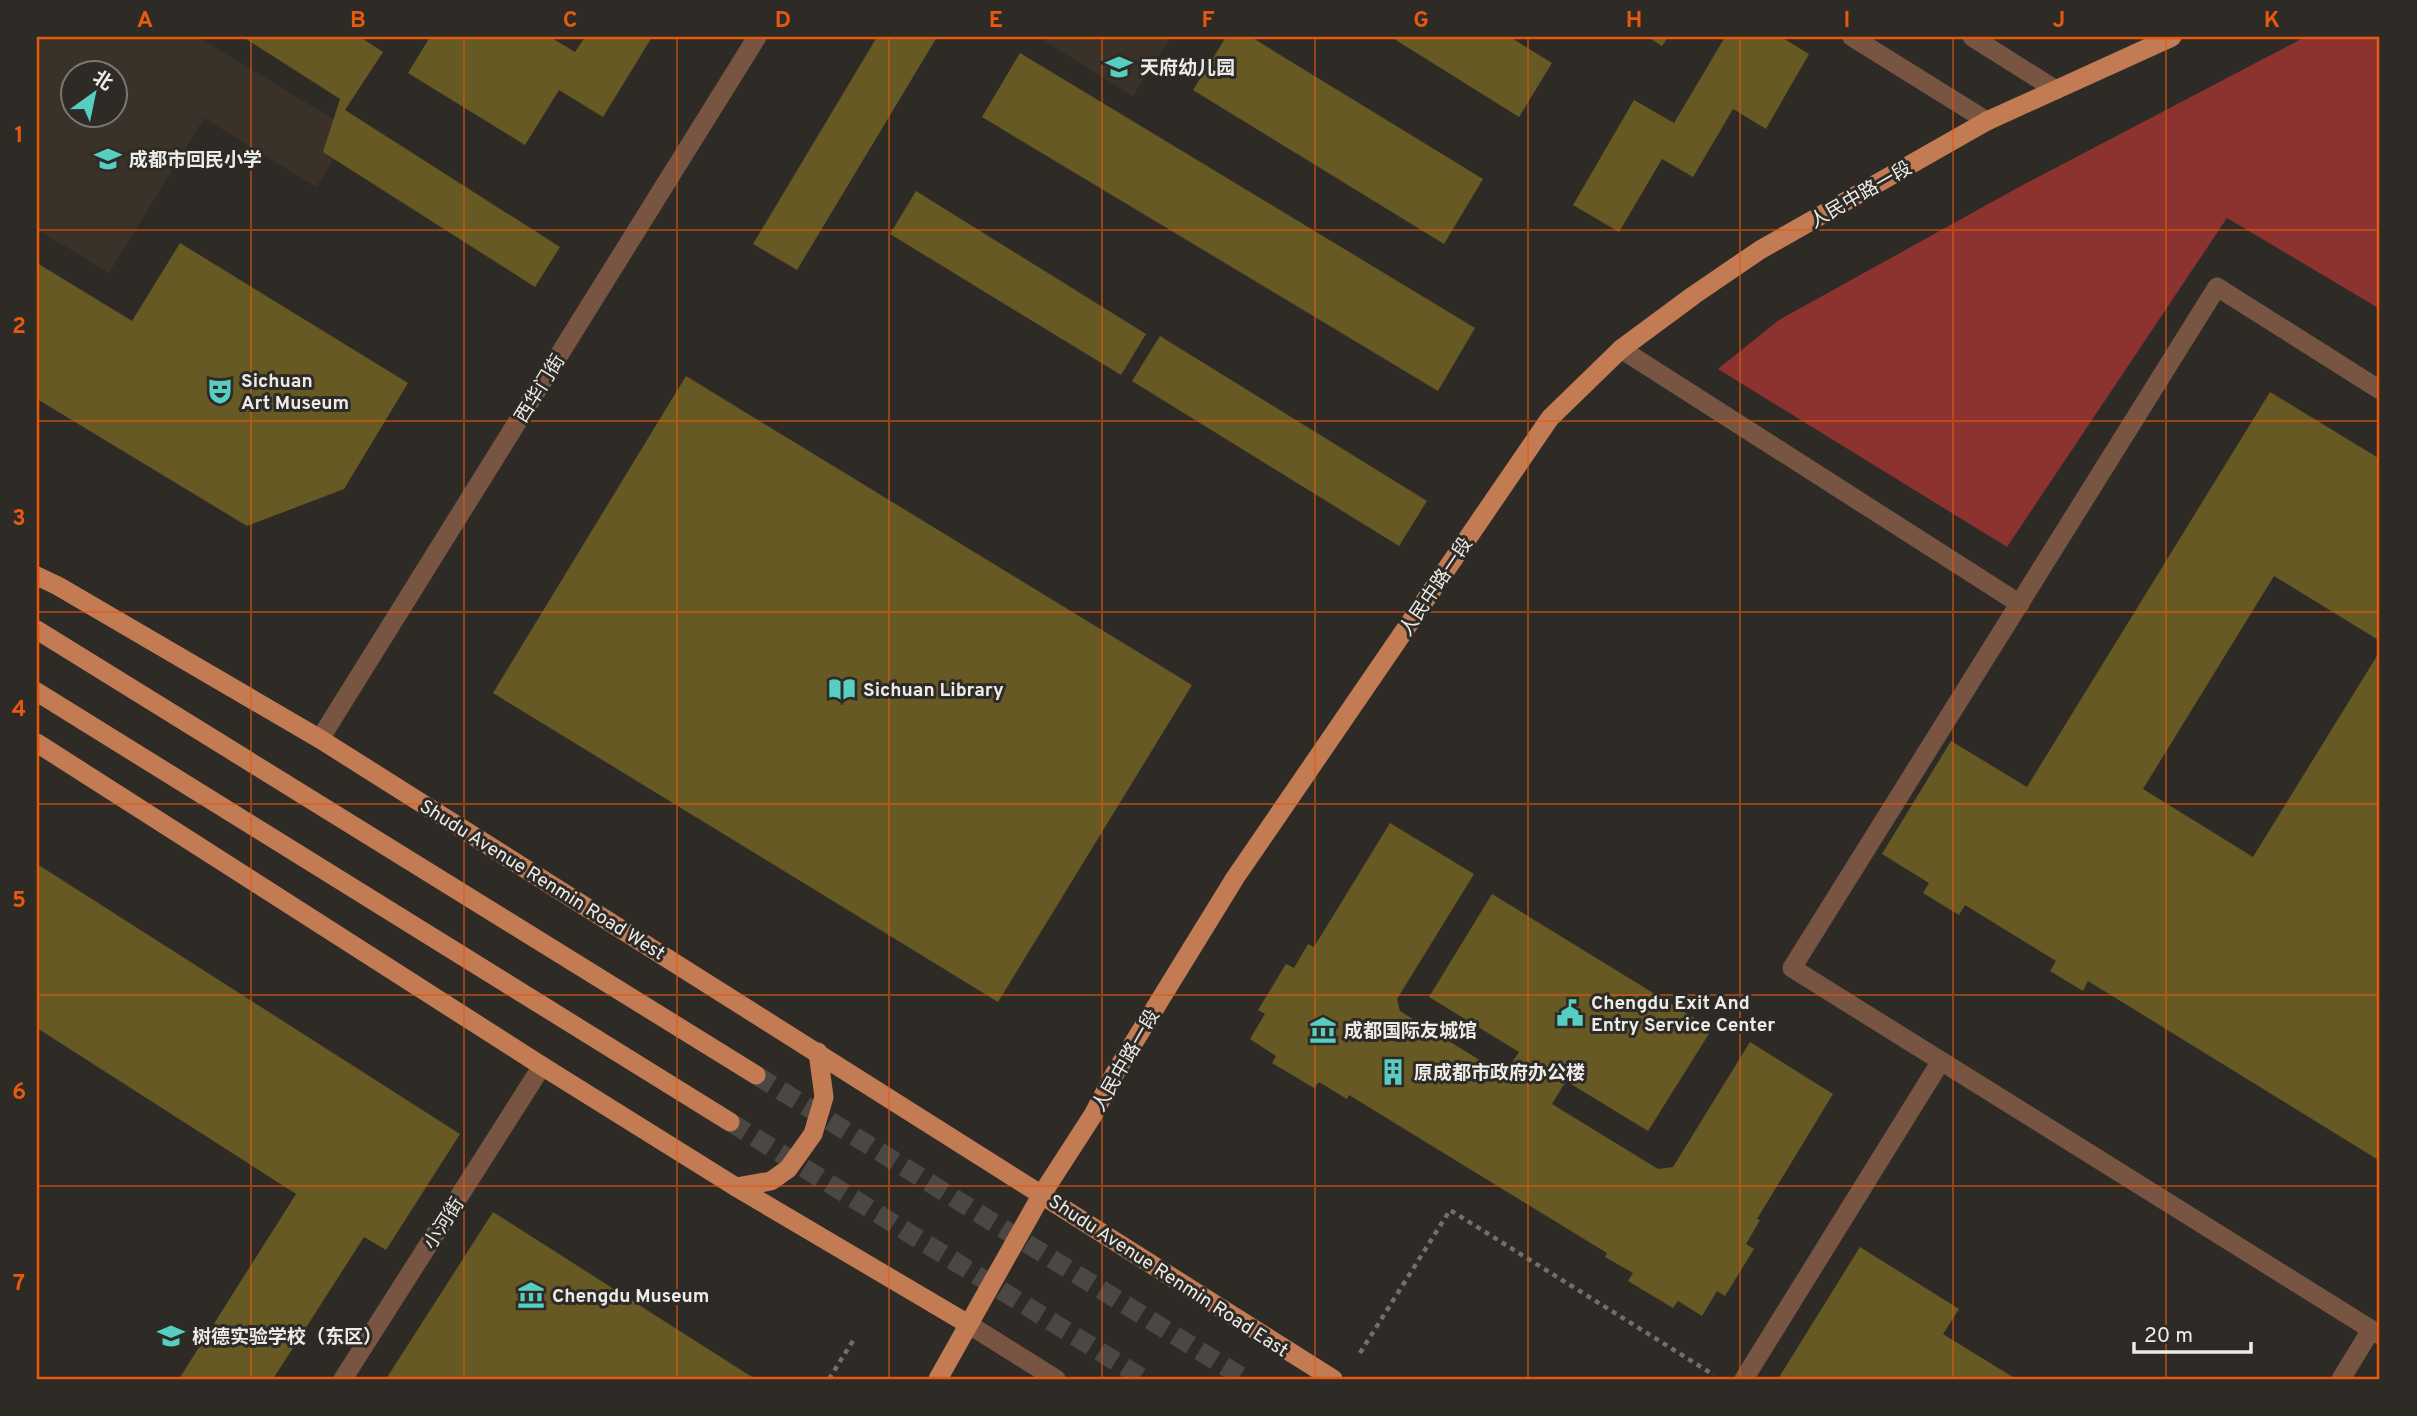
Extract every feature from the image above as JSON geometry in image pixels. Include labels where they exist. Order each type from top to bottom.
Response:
[{"type":"main road","name":"人民中路一段","points":[[938,1379],[1042,1194],[1093,1115],[1115,1073],[1235,878],[1550,418],[1621,349],[1760,250],[1987,121],[2172,37]]},
{"type":"main road","name":"Shudu Avenue Renmin Road West","points":[[37,576],[320,739],[1042,1194]]},
{"type":"main road","points":[[37,630],[756,1075]]},
{"type":"main road","points":[[37,692],[730,1122]]},
{"type":"main road","points":[[37,743],[542,1066],[736,1186],[968,1324]]},
{"type":"main road","points":[[736,1186],[771,1181],[788,1169],[813,1134],[824,1097],[818,1052]]},
{"type":"main road","name":"Shudu Avenue Renmin Road East","points":[[1042,1194],[1332,1379]]},
{"type":"street","name":"西华门街","points":[[320,739],[757,37]]},
{"type":"street","points":[[1852,37],[1987,121]]},
{"type":"street","points":[[1972,37],[2056,90]]},
{"type":"street","points":[[2341,1379],[2376,1332],[1792,968],[2217,287],[2380,390]]},
{"type":"street","points":[[1621,349],[2020,604]]},
{"type":"street","points":[[1744,1379],[1941,1061]]},
{"type":"street","name":"小河街","points":[[343,1379],[542,1066]]},
{"type":"street","points":[[968,1324],[1056,1379]]},
{"type":"path","points":[[1360,1353],[1450,1210],[1721,1379]]},
{"type":"path","points":[[829,1379],[854,1339]]},
{"type":"shaded area","name":"成都市回民小学","points":[[37,37],[198,37],[351,130],[316,187],[204,118],[109,273],[37,229]]},
{"type":"shaded area","name":"天府幼儿园","points":[[1038,37],[1171,37],[1133,96]]},
{"type":"shaded area","points":[[2305,37],[2380,37],[2380,309],[2227,218],[2007,547],[1718,369],[1779,320],[2019,187]]},
{"type":"building","points":[[243,37],[360,37],[383,52],[345,110],[560,247],[535,287],[323,152],[340,99]]},
{"type":"building","points":[[430,37],[550,37],[575,52],[585,37],[652,37],[603,117],[559,90],[525,145],[408,73]]},
{"type":"building","points":[[877,37],[937,37],[797,270],[753,244]]},
{"type":"building","points":[[1226,37],[1251,37],[1483,179],[1444,244],[1193,90]]},
{"type":"building","points":[[1391,37],[1510,37],[1552,63],[1519,117]]},
{"type":"building","points":[[1648,37],[1668,37],[1662,46]]},
{"type":"building","points":[[1725,37],[1781,37],[1809,54],[1766,129],[1733,109],[1693,177],[1662,159],[1619,232],[1573,205],[1634,100],[1674,123]]},
{"type":"building","points":[[1020,53],[1475,328],[1438,391],[982,117]]},
{"type":"building","points":[[916,191],[1146,334],[1121,375],[890,234]]},
{"type":"building","name":"Sichuan Art Museum","points":[[180,243],[408,383],[344,489],[247,526],[37,399],[37,263],[132,321]]},
{"type":"building","points":[[1160,336],[1427,501],[1399,546],[1132,381]]},
{"type":"building","name":"Sichuan Library","points":[[686,376],[1192,685],[998,1002],[493,693]]},
{"type":"building","points":[[2270,392],[2380,459],[2380,641],[2274,576],[2143,789],[2253,857],[2380,651],[2380,1161],[2088,981],[2083,991],[2050,971],[2056,961],[1965,905],[1959,915],[1923,893],[1929,883],[1882,854],[1951,741],[2027,787]]},
{"type":"building","name":"原成都市政府办公楼","points":[[1390,823],[1474,874],[1397,999],[1400,1011],[1504,1075],[1519,1052],[1429,997],[1492,894],[1712,1029],[1648,1131],[1566,1081],[1552,1104],[1658,1169],[1673,1167],[1750,1042],[1833,1094],[1757,1219],[1760,1220],[1746,1244],[1754,1249],[1725,1296],[1717,1291],[1702,1316],[1678,1301],[1673,1308],[1628,1281],[1633,1273],[1605,1257],[1607,1253],[1349,1095],[1347,1099],[1319,1082],[1314,1088],[1272,1063],[1276,1056],[1250,1039],[1265,1014],[1258,1010],[1286,964],[1294,968],[1308,944],[1314,947]]},
{"type":"building","points":[[37,864],[460,1134],[386,1250],[364,1237],[273,1379],[179,1379],[296,1194],[37,1028]]},
{"type":"building","name":"Chengdu Museum","points":[[493,1212],[752,1377],[386,1379]]},
{"type":"building","points":[[1860,1247],[1959,1309],[1943,1334],[2016,1379],[1778,1379]]},
{"type":"tunnel","points":[[756,1075],[1245,1379]]},
{"type":"tunnel","points":[[730,1122],[1144,1379]]},
{"type":"place","name":"天府幼儿园","points":[[1119,67]]},
{"type":"place","name":"成都市回民小学","points":[[108,159]]},
{"type":"place","name":"Sichuan Art Museum","points":[[220,391]]},
{"type":"place","name":"Sichuan Library","points":[[842,689]]},
{"type":"place","name":"Chengdu Exit And Entry Service Center","points":[[1570,1013]]},
{"type":"place","name":"成都国际友城馆","points":[[1323,1030]]},
{"type":"place","name":"原成都市政府办公楼","points":[[1393,1072]]},
{"type":"place","name":"Chengdu Museum","points":[[531,1295]]},
{"type":"place","name":"树德实验学校（东区）","points":[[171,1336]]}]
